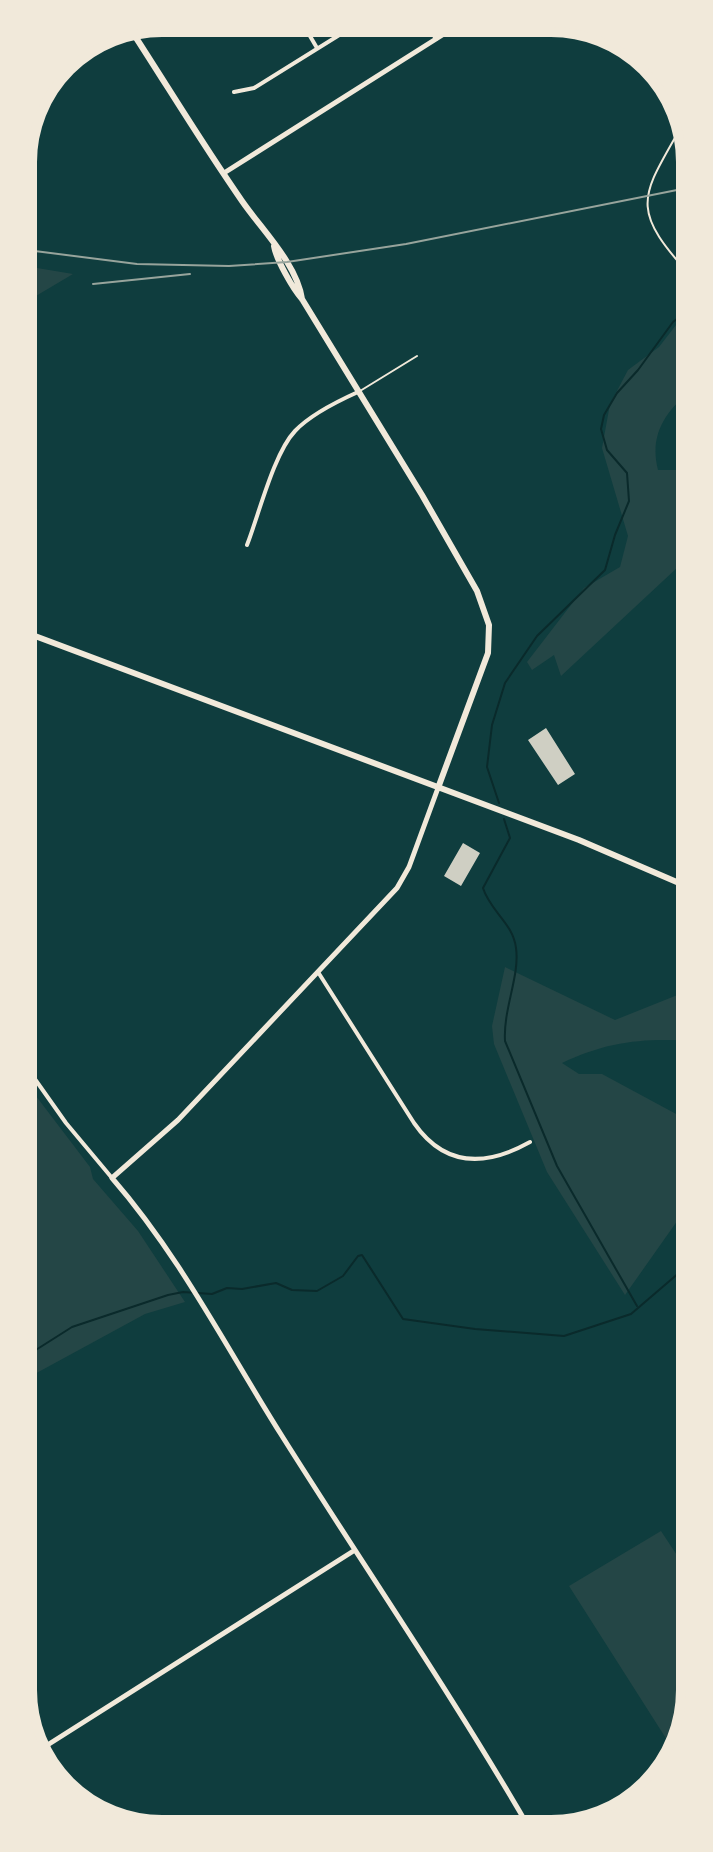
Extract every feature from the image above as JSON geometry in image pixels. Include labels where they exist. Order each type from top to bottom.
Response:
[{"type":"main road","points":[[135,36],[224,173],[287,262],[302,299],[483,603],[490,642],[486,662],[438,788]]},
{"type":"main road","points":[[32,635],[618,855],[681,884]]},
{"type":"street","points":[[308,32],[318,49]]},
{"type":"street","points":[[234,92],[254,88],[345,32]]},
{"type":"street","points":[[432,32],[436,39]]},
{"type":"street","points":[[224,173],[447,32]]},
{"type":"street","points":[[247,545],[279,456],[292,435],[305,423],[358,392]]},
{"type":"street","points":[[112,1178],[178,1120],[402,881],[438,788]]},
{"type":"street","points":[[318,972],[420,1132],[436,1146],[460,1157],[487,1159],[500,1157],[530,1142]]},
{"type":"street","points":[[32,1075],[66,1123],[170,1252],[524,1820]]},
{"type":"street","points":[[45,1747],[355,1550]]},
{"type":"lane","points":[[678,133],[647,195],[648,216],[681,263]]},
{"type":"lane","points":[[358,392],[417,356]]},
{"type":"shaded area","points":[[32,267],[73,274],[32,298]]},
{"type":"shaded area","points":[[681,319],[681,400],[662,425],[656,457],[658,470],[681,470],[681,564],[561,676],[554,655],[532,670],[527,662],[584,588],[620,567],[628,536],[602,448],[610,404],[628,370],[659,347]]},
{"type":"shaded area","points":[[505,967],[615,1020],[681,994],[681,1041],[626,1043],[595,1050],[562,1063],[579,1074],[602,1074],[681,1117],[681,1216],[625,1295],[547,1172],[494,1044],[492,1026]]},
{"type":"shaded area","points":[[32,1091],[90,1167],[93,1179],[138,1231],[185,1302],[145,1314],[32,1375]]},
{"type":"shaded area","points":[[661,1531],[681,1561],[681,1699],[679,1716],[669,1743],[569,1586]]},
{"type":"building","points":[[546,728],[575,774],[558,785],[528,740]]},
{"type":"building","points":[[463,843],[480,853],[461,886],[444,876]]},
{"type":"waterway","points":[[499,803],[487,767],[492,725],[505,683],[537,636],[605,570],[629,501],[627,473],[607,450],[601,429],[604,415],[617,393],[681,316]]},
{"type":"waterway","points":[[504,819],[510,838],[483,888],[511,931],[516,948],[516,970],[506,1017],[505,1041],[557,1166],[637,1306]]},
{"type":"waterway","points":[[32,1352],[72,1327],[168,1295],[183,1292],[212,1294],[227,1288],[242,1289],[276,1283],[292,1290],[317,1291],[343,1276],[362,1255],[403,1319],[564,1336],[631,1314],[681,1271]]},
{"type":"railway","points":[[32,251],[137,264],[229,266],[287,262],[406,244],[681,189]]},
{"type":"railway","points":[[93,284],[190,274]]}]
